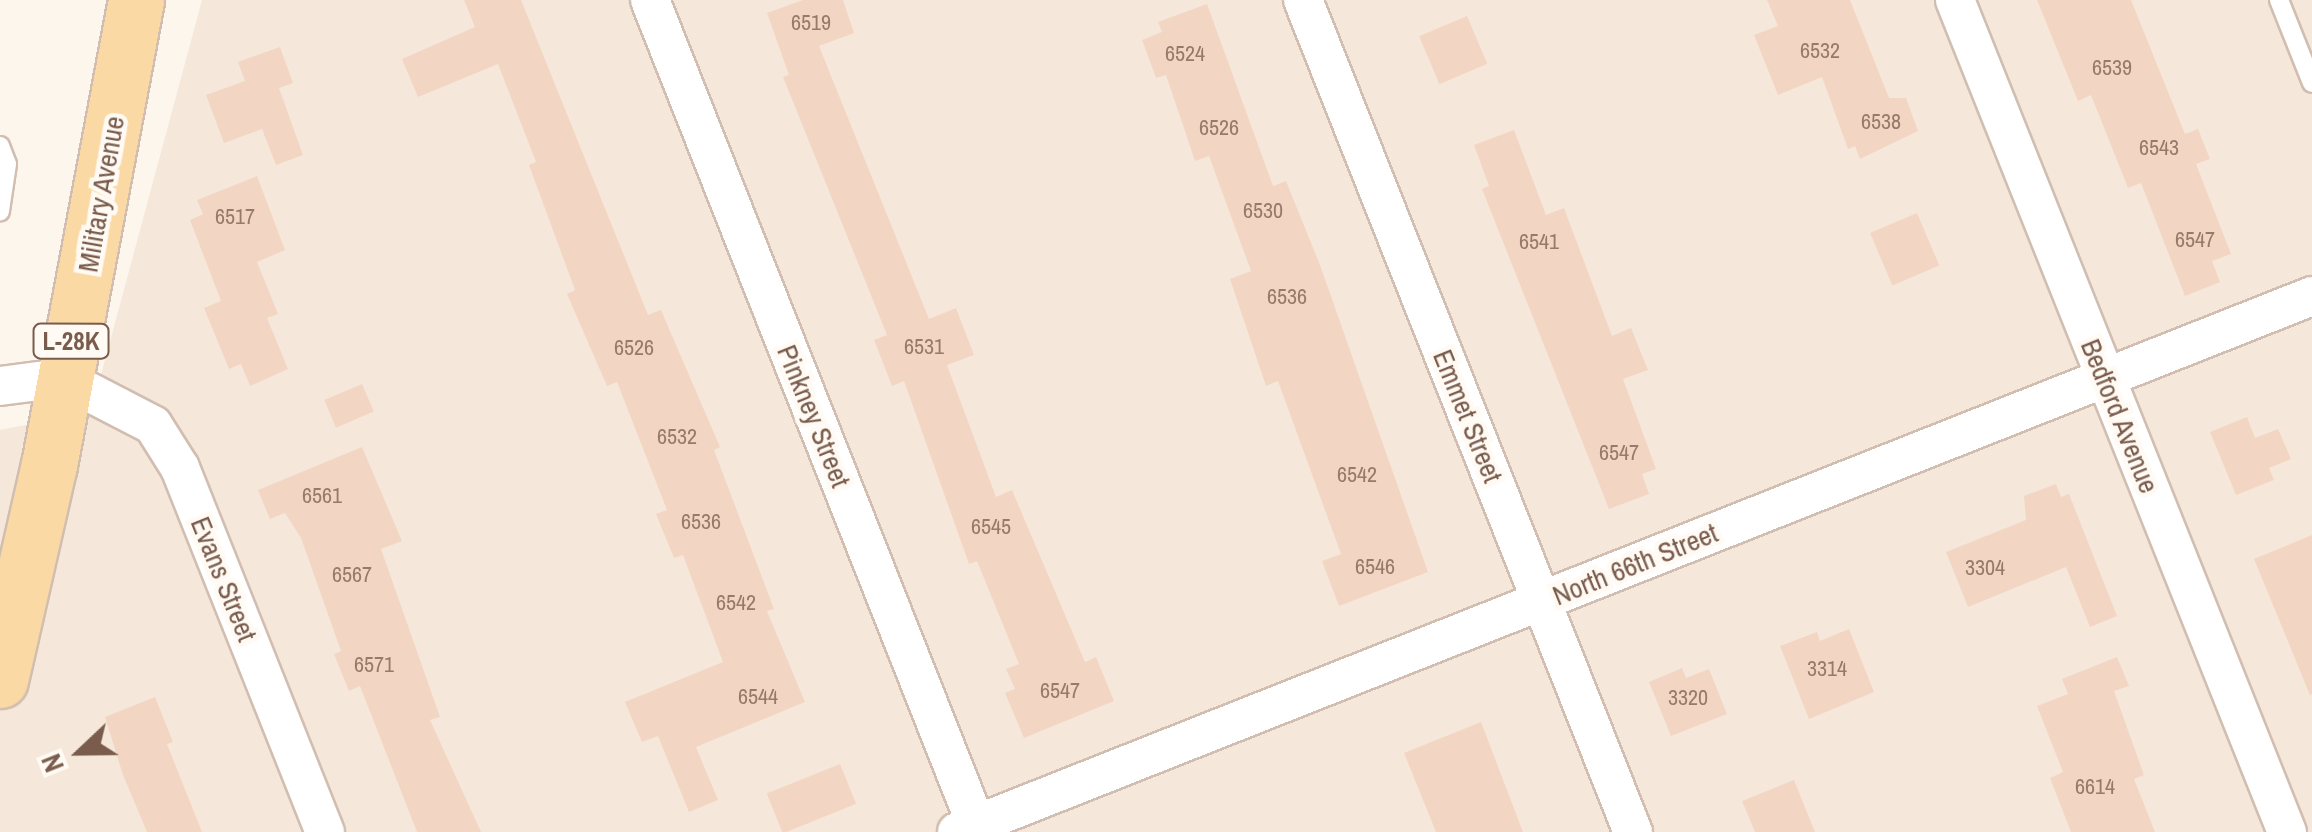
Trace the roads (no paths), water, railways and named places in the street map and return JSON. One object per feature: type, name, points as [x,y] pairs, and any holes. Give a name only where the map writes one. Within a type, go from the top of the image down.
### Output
[{"type":"main road","name":"Military Avenue","points":[[0,680],[136,0]]},
{"type":"street","name":"Pinkney Street","points":[[650,0],[971,829]]},
{"type":"street","name":"Emmet Street","points":[[1303,0],[1633,832]]},
{"type":"street","name":"Bedford Avenue","points":[[1955,0],[2286,832]]},
{"type":"street","name":"North 66th Street","points":[[971,829],[2312,296]]},
{"type":"street","points":[[0,386],[62,378]]},
{"type":"street","name":"Evans Street","points":[[62,378],[153,425],[180,468],[325,832]]},
{"type":"lane","points":[[2279,0],[2312,83]]},
{"type":"lane","points":[[0,146],[7,164],[0,211]]}]
